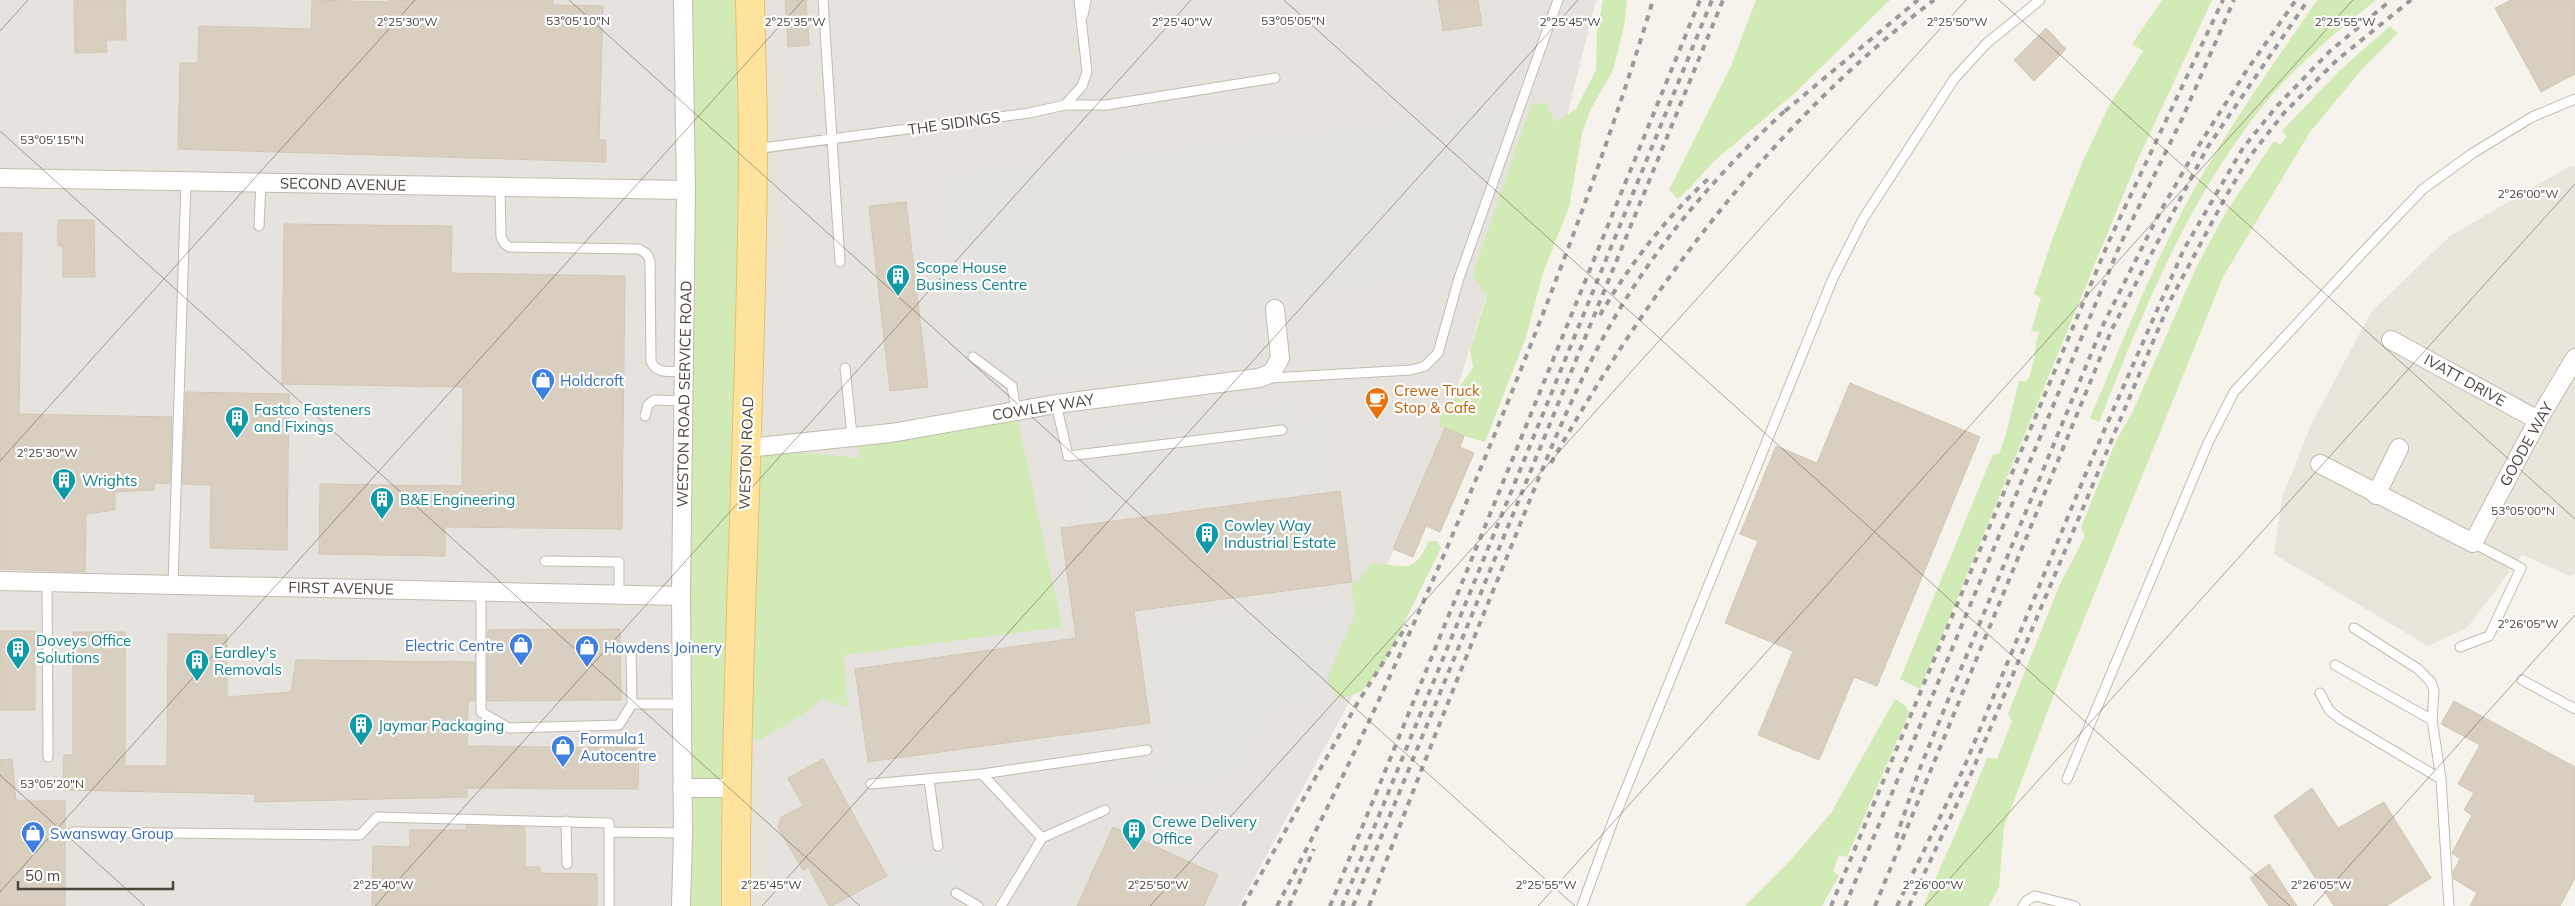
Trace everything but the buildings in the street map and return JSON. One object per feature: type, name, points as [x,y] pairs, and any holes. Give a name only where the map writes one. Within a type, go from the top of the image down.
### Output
[{"type":"main road","name":"WESTON ROAD","points":[[736,906],[736,788],[747,448],[753,150],[750,0]]},
{"type":"street","name":"WESTON ROAD SERVICE ROAD","points":[[681,906],[683,833],[681,596],[686,190],[683,0]]},
{"type":"street","name":"SECOND AVENUE","points":[[0,178],[686,190]]},
{"type":"street","points":[[1259,378],[1272,373],[1280,358],[1275,309]]},
{"type":"street","name":"IVATT DRIVE","points":[[2391,340],[2538,420]]},
{"type":"street","name":"GOODE WAY","points":[[2473,542],[2538,420],[2575,358]]},
{"type":"street","name":"COWLEY WAY","points":[[747,448],[852,435],[891,433],[1056,404],[1259,378]]},
{"type":"street","points":[[2376,495],[2399,448]]},
{"type":"street","points":[[2320,464],[2376,495],[2473,542]]},
{"type":"street","name":"FIRST AVENUE","points":[[0,580],[681,596]]},
{"type":"street","points":[[682,788],[736,788]]},
{"type":"lane","points":[[823,0],[840,262]]},
{"type":"lane","points":[[1065,105],[1082,86],[1087,72],[1079,0]]},
{"type":"lane","points":[[1082,22],[1086,0]]},
{"type":"lane","points":[[1259,378],[1411,370],[1425,366],[1438,353],[1459,278],[1558,0]]},
{"type":"lane","points":[[1582,906],[1613,821],[1690,628],[1833,278],[1863,219],[1954,79],[1986,43],[2040,0]]},
{"type":"lane","name":"THE SIDINGS","points":[[753,150],[1029,113],[1065,105],[1106,105],[1275,78]]},
{"type":"lane","points":[[2067,779],[2208,443],[2234,392],[2364,250],[2424,189],[2473,153],[2532,117],[2575,99]]},
{"type":"lane","points":[[173,584],[186,181]]},
{"type":"lane","points":[[259,226],[260,182]]},
{"type":"lane","points":[[500,186],[501,237],[504,244],[509,247],[639,249],[647,254],[650,261],[651,361],[653,368],[658,371],[684,371]]},
{"type":"lane","points":[[973,357],[1012,386],[1016,411]]},
{"type":"lane","points":[[845,368],[852,435]]},
{"type":"lane","points":[[645,416],[648,405],[654,400],[684,402]]},
{"type":"lane","points":[[1056,404],[1068,456],[1282,430]]},
{"type":"lane","points":[[2460,647],[2489,636],[2522,568],[2473,542]]},
{"type":"lane","points":[[544,561],[619,562],[619,594]]},
{"type":"lane","points":[[47,582],[48,757]]},
{"type":"lane","points":[[481,591],[481,712],[509,728],[620,725],[632,704],[631,651]]},
{"type":"lane","points":[[2354,628],[2418,668],[2431,682],[2434,691],[2432,720],[2441,779],[2449,906]]},
{"type":"lane","points":[[2335,665],[2432,720]]},
{"type":"lane","points":[[2522,680],[2575,709]]},
{"type":"lane","points":[[2320,693],[2329,710],[2340,719],[2441,779]]},
{"type":"lane","points":[[632,704],[682,704]]},
{"type":"lane","points":[[871,784],[982,774],[1147,750]]},
{"type":"lane","points":[[982,774],[1042,838]]},
{"type":"lane","points":[[929,780],[938,846]]},
{"type":"lane","points":[[1000,906],[1042,838],[1104,810]]},
{"type":"lane","points":[[73,832],[360,835],[377,816],[609,823],[609,906]]},
{"type":"lane","points":[[566,821],[567,864]]},
{"type":"lane","points":[[609,832],[683,833]]},
{"type":"lane","points":[[956,893],[978,906]]},
{"type":"lane","points":[[2023,906],[2026,900],[2035,896],[2075,906]]},
{"type":"shaded area","points":[[0,0],[1596,0],[1557,156],[1531,151],[1445,428],[1336,686],[1353,695],[1239,906],[0,906]]},
{"type":"shaded area","points":[[1531,104],[1472,276],[1290,299],[1290,307],[1255,312],[1260,352],[1248,363],[963,390],[938,174]]},
{"type":"shaded area","points":[[2575,166],[2575,574],[2570,576],[2522,555],[2467,628],[2428,646],[2274,554],[2282,498],[2311,425],[2371,312],[2450,236],[2568,167]]},
{"type":"shaded area","points":[[1302,398],[1304,418],[1328,415],[1340,491],[1082,525],[1074,470],[1084,443],[1082,427]]},
{"type":"shaded area","points":[[1353,597],[1355,614],[1313,708],[1275,711],[1239,781],[1148,788],[1123,798],[1117,790],[1150,773],[1162,754],[1161,729],[1144,624]]},
{"type":"shaded area","points":[[910,856],[963,860],[963,876],[950,906],[884,906],[872,884],[887,876],[884,870]]},
{"type":"green space","points":[[683,0],[750,0],[747,448],[861,458],[852,435],[1016,411],[1062,627],[844,655],[848,707],[821,699],[801,716],[759,740],[737,733],[736,906],[681,906]]},
{"type":"green space","points":[[1603,0],[1627,0],[1624,27],[1613,70],[1591,109],[1582,133],[1569,207],[1543,273],[1526,337],[1485,442],[1460,435],[1438,425],[1443,409],[1473,368],[1470,350],[1487,295],[1472,276],[1531,104],[1546,103],[1555,122],[1576,109],[1596,70],[1597,32]]},
{"type":"green space","points":[[1756,0],[1890,0],[1796,92],[1712,163],[1678,199],[1669,190],[1731,66]]},
{"type":"green space","points":[[2162,0],[2212,0],[2138,159],[1920,689],[1900,679],[1993,454],[1999,454],[2019,381],[2027,381],[2030,375],[2039,332],[2031,331],[2041,298],[2034,294],[2053,237],[2082,163],[2109,106],[2143,51],[2132,44]]},
{"type":"green space","points":[[2317,0],[2376,0],[2298,67],[2270,97],[2232,147],[2187,222],[2168,261],[2149,301],[2099,422],[2090,418],[2146,287],[2183,210],[2230,129]]},
{"type":"green space","points":[[2390,26],[2398,33],[2364,67],[2310,132],[2223,277],[2061,676],[2004,827],[1999,887],[1989,906],[1923,906],[1987,758],[1997,759],[2012,721],[2008,714],[2060,584],[2085,536],[2081,527],[2116,441],[2133,411],[2197,266],[2226,212],[2274,141],[2280,145],[2287,136],[2282,131],[2339,71]]},
{"type":"green space","points":[[1429,541],[1437,541],[1441,548],[1383,666],[1362,691],[1341,699],[1333,692],[1327,678],[1355,614],[1351,585],[1359,580],[1373,563],[1401,566],[1413,564]]},
{"type":"green space","points":[[1895,699],[1906,706],[1909,713],[1847,857],[1839,855],[1833,871],[1839,876],[1822,906],[1745,906],[1789,862],[1831,813]]},
{"type":"railway","points":[[1277,906],[1370,719],[1428,592],[1483,464],[1548,301],[1585,201],[1621,101],[1653,0]]},
{"type":"railway","points":[[1330,906],[1700,0]]},
{"type":"railway","points":[[1342,906],[1712,0]]},
{"type":"railway","points":[[1353,906],[1723,0]]},
{"type":"railway","points":[[1785,111],[1918,0]]},
{"type":"railway","points":[[1551,463],[1630,334],[1673,272],[1719,212],[1768,154],[1820,99],[1875,48],[1934,0]]},
{"type":"railway","points":[[1831,906],[2109,241],[2223,0]]},
{"type":"railway","points":[[1845,906],[2120,245],[2182,119],[2234,0]]},
{"type":"railway","points":[[1896,838],[1920,768],[2103,325],[2160,212],[2194,153],[2247,70],[2296,0]]},
{"type":"railway","points":[[1875,906],[2112,329],[2207,148],[2308,0]]},
{"type":"railway","points":[[1897,906],[1963,770],[2096,449],[2184,249],[2243,148],[2277,106],[2329,52],[2391,0]]},
{"type":"railway","points":[[1909,906],[1971,774],[2171,299],[2226,196],[2251,155],[2284,113],[2337,60],[2411,0]]},
{"type":"railway","points":[[1369,906],[1537,481],[1588,366],[1622,306],[1664,244],[1711,186],[1789,107]]},
{"type":"railway","points":[[1600,315],[1623,278],[1649,243],[1677,210],[1708,179]]},
{"type":"railway","points":[[1243,906],[1358,702],[1407,625]]},
{"type":"railway","points":[[1289,906],[1314,849]]},
{"type":"place","name":"Scope House Business Centre","points":[[898,297]]},
{"type":"place","name":"Holdcroft","points":[[543,401]]},
{"type":"place","name":"Crewe Truck Stop & Cafe","points":[[1377,420]]},
{"type":"place","name":"Fastco Fasteners and Fixings","points":[[237,439]]},
{"type":"place","name":"Wrights","points":[[64,501]]},
{"type":"place","name":"B&E Engineering","points":[[382,520]]},
{"type":"place","name":"Cowley Way Industrial Estate","points":[[1207,555]]},
{"type":"place","name":"Electric Centre","points":[[521,666]]},
{"type":"place","name":"Howdens Joinery","points":[[587,668]]},
{"type":"place","name":"Doveys Office Solutions","points":[[18,670]]},
{"type":"place","name":"Eardley's Removals","points":[[197,682]]},
{"type":"place","name":"Jaymar Packaging","points":[[361,746]]},
{"type":"place","name":"Formula1 Autocentre","points":[[563,768]]},
{"type":"place","name":"Crewe Delivery Office","points":[[1134,851]]},
{"type":"place","name":"Swansway Group","points":[[33,854]]}]
